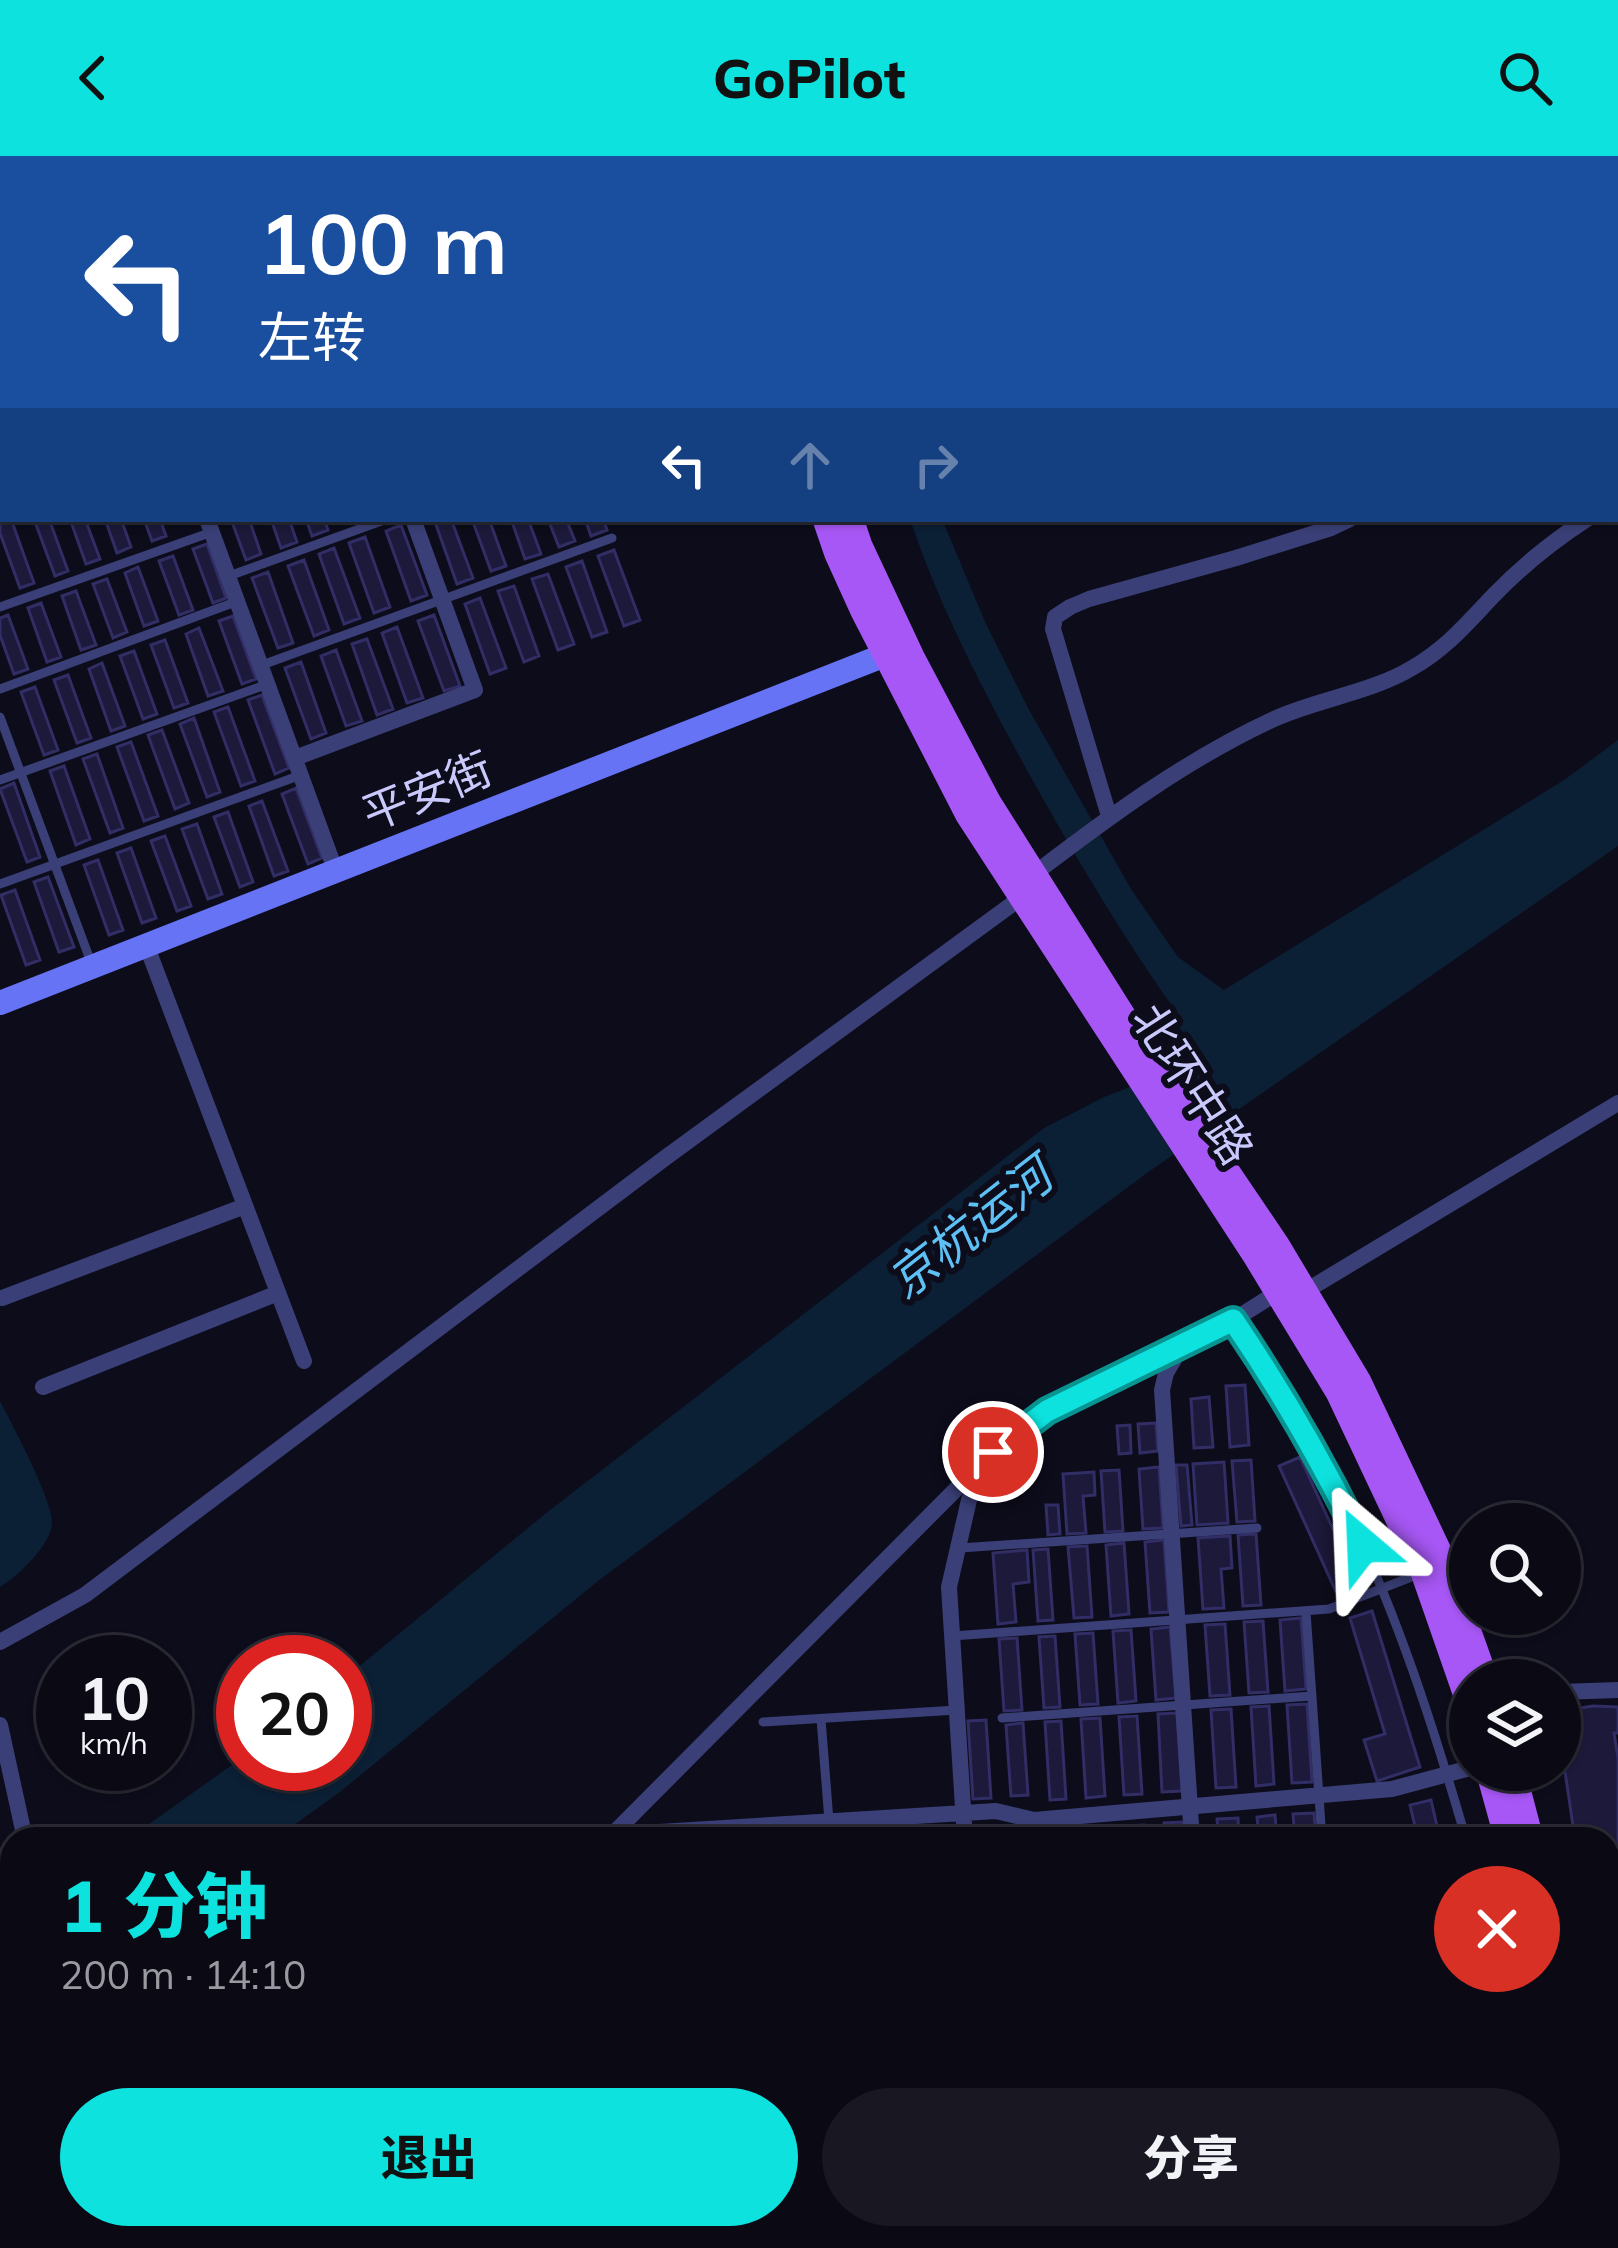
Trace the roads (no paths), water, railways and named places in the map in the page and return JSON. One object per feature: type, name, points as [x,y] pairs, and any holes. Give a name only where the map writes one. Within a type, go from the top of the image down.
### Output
[{"type":"main road","name":"北环中路","points":[[827,522],[885,655],[969,815],[1028,885]]},
{"type":"main road","name":"北环中路","points":[[851,522],[883,600],[1028,885],[1291,1292],[1358,1382],[1444,1564],[1478,1659]]},
{"type":"main road","name":"北环中路","points":[[1291,1292],[1424,1572],[1454,1659]]},
{"type":"main road","points":[[1495,1791],[1505,1827]]},
{"type":"main road","points":[[1518,1791],[1527,1827]]},
{"type":"street","points":[[298,766],[475,690],[413,522]]},
{"type":"street","points":[[1295,522],[1302,538]]},
{"type":"street","points":[[1109,817],[1053,629],[1055,617],[1089,599],[1342,522]]},
{"type":"street","points":[[0,1642],[85,1595],[1028,885],[1109,817],[1235,738],[1280,716],[1410,670],[1451,642],[1511,579],[1582,522]]},
{"type":"street","points":[[210,525],[336,872]]},
{"type":"street","name":"平安街","points":[[0,1003],[885,655]]},
{"type":"street","points":[[147,946],[304,1361]]},
{"type":"street","points":[[620,1827],[993,1452],[1047,1411],[1291,1292],[1618,1102]]},
{"type":"street","points":[[2,1298],[245,1206]]},
{"type":"street","points":[[43,1388],[278,1293]]},
{"type":"street","points":[[1183,1345],[1162,1390],[1191,1827]]},
{"type":"street","points":[[965,1827],[949,1587],[969,1500],[993,1452]]},
{"type":"street","points":[[1581,1691],[1618,1690]]},
{"type":"street","points":[[0,1725],[22,1827]]},
{"type":"street","points":[[748,1827],[996,1811],[1034,1820],[1392,1789],[1447,1774]]},
{"type":"lane","points":[[228,576],[379,522]]},
{"type":"lane","points":[[0,607],[210,525]]},
{"type":"lane","points":[[261,665],[612,538]]},
{"type":"lane","points":[[0,689],[238,601]]},
{"type":"lane","points":[[0,780],[268,684]]},
{"type":"lane","points":[[0,717],[93,968]]},
{"type":"lane","points":[[0,884],[298,766]]},
{"type":"lane","points":[[1233,1320],[1273,1379],[1363,1545],[1462,1827]]},
{"type":"lane","points":[[960,1548],[1257,1528]]},
{"type":"lane","points":[[952,1636],[1329,1609],[1424,1572]]},
{"type":"lane","points":[[1306,1612],[1321,1827]]},
{"type":"lane","points":[[1002,1718],[1312,1696]]},
{"type":"lane","points":[[763,1722],[957,1711]]},
{"type":"lane","points":[[821,1719],[830,1821]]},
{"type":"water","name":"京杭运河","points":[[911,522],[943,522],[1028,708],[1131,889],[1178,957],[1224,990],[1564,780],[1618,740],[1618,846],[1147,1173],[598,1581],[372,1766],[372,1656],[545,1514],[1044,1128],[1130,1087],[1166,1054],[1177,1037],[1182,1020],[1098,893],[991,703]]},
{"type":"water","points":[[0,1401],[39,1481],[52,1523],[40,1550],[0,1587]]},
{"type":"water","points":[[216,1776],[216,1791],[341,1791],[292,1827],[145,1827]]}]
